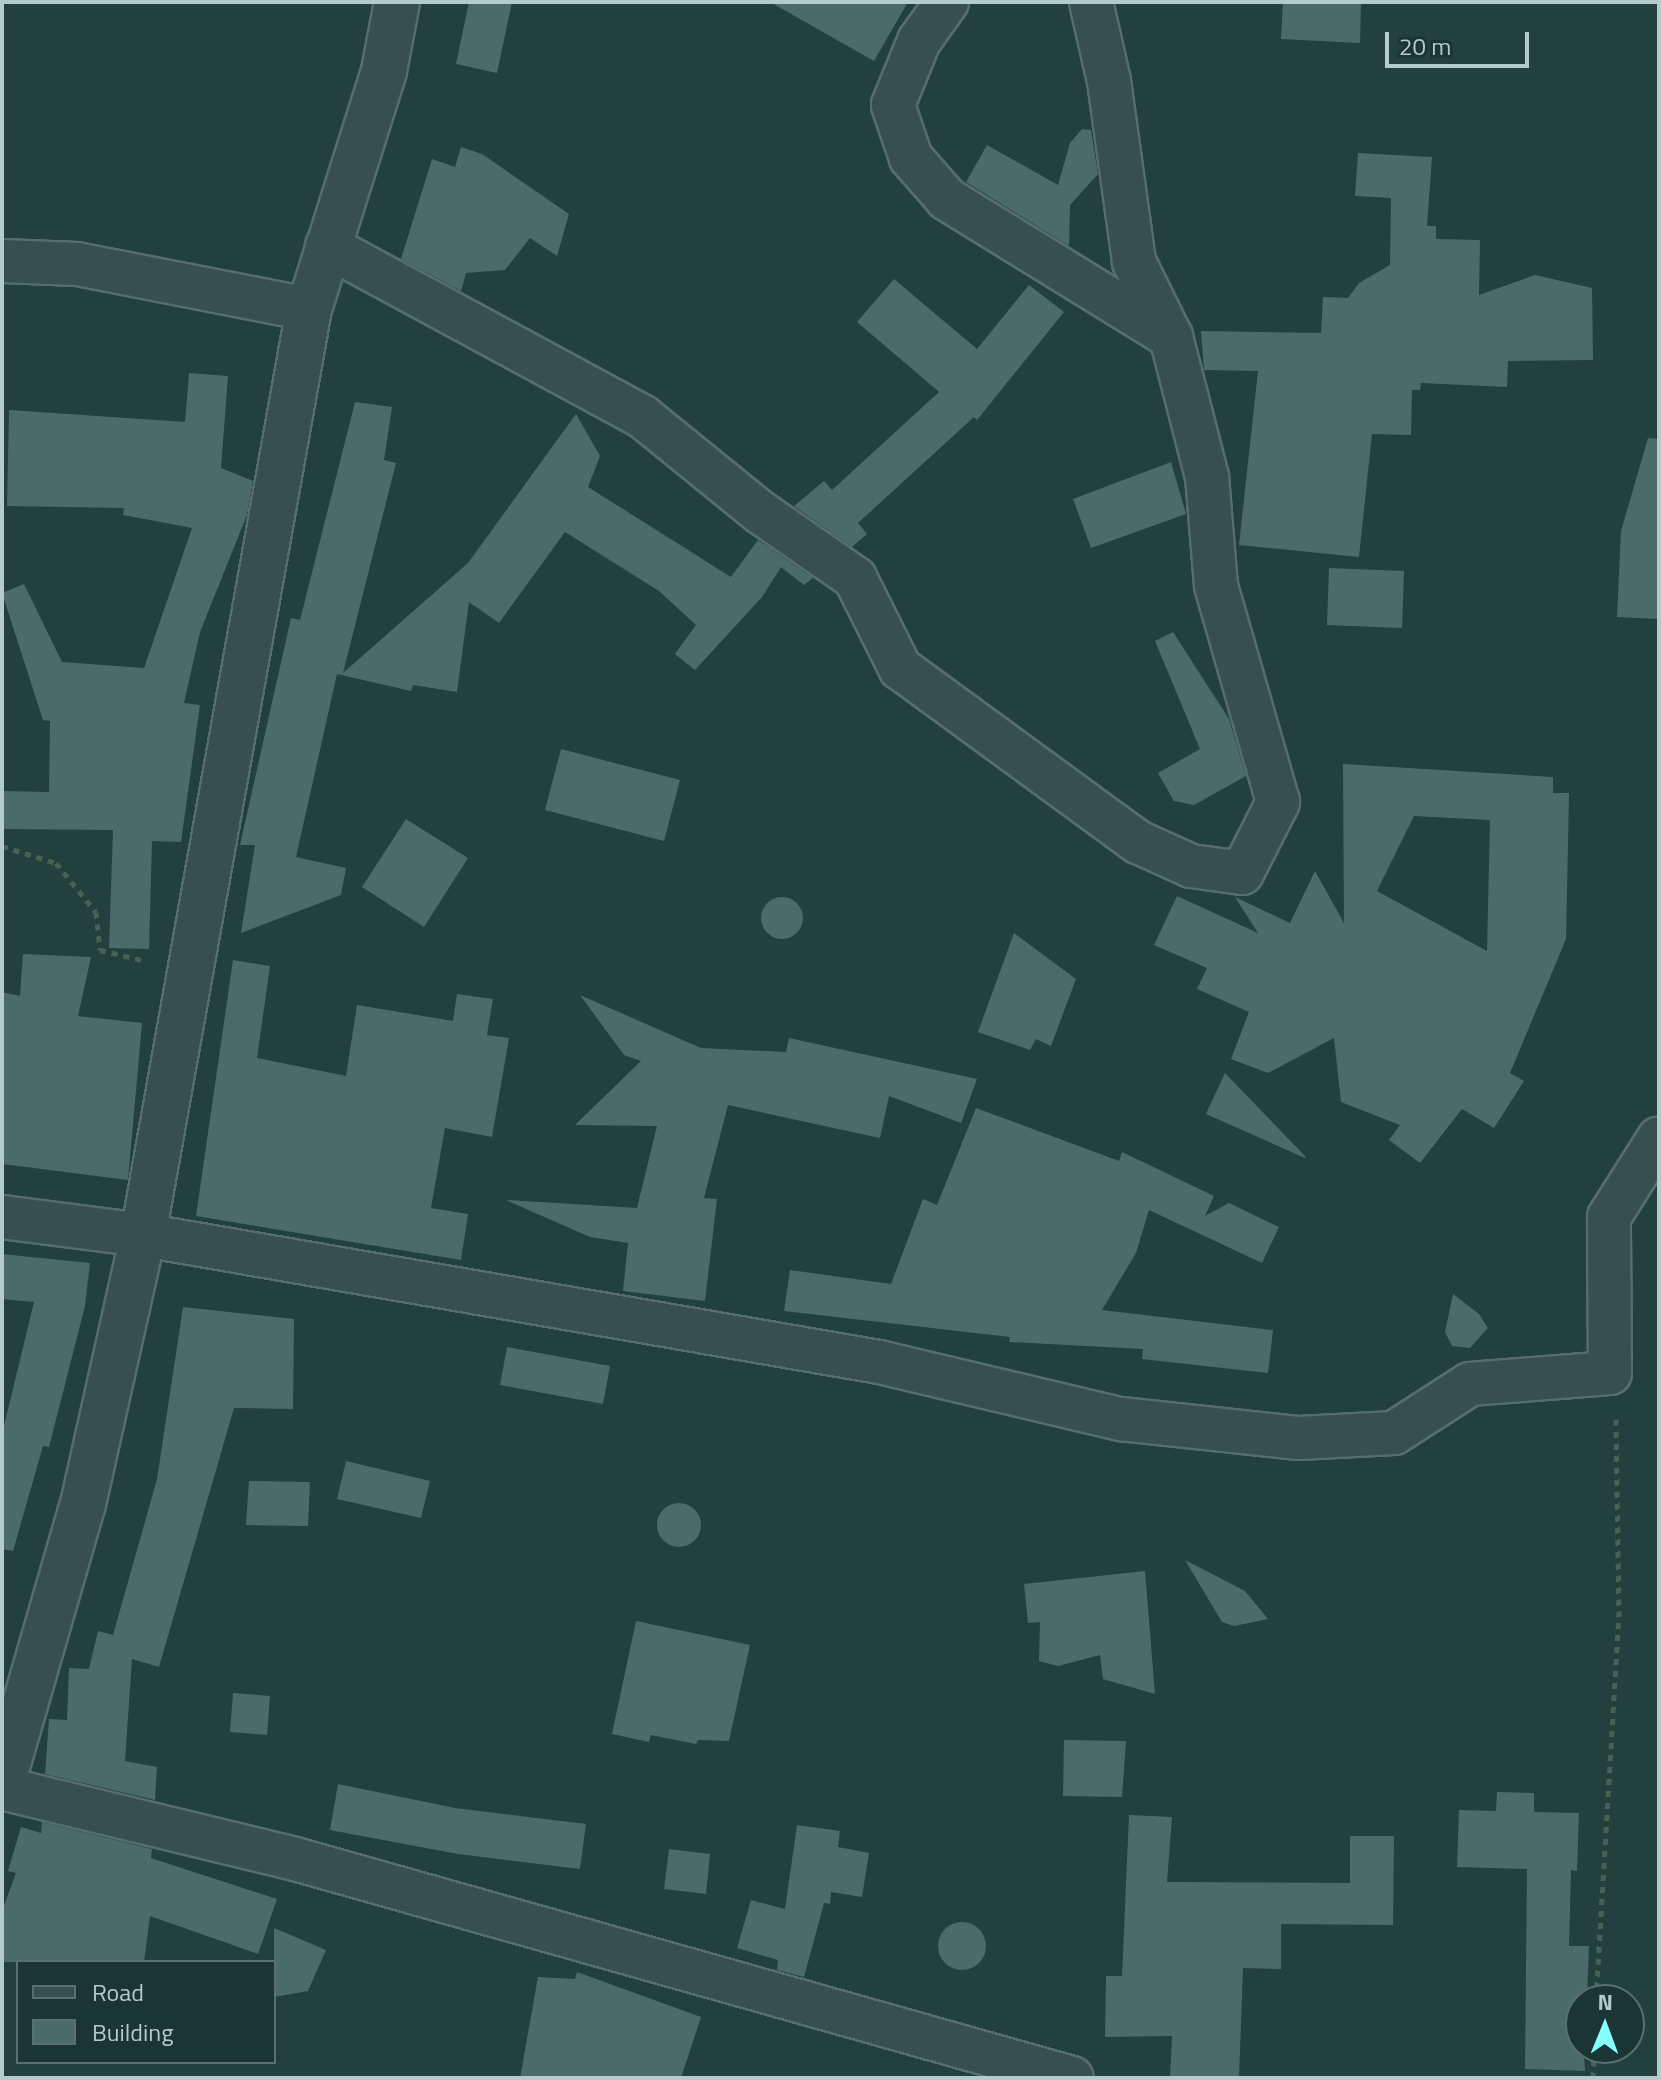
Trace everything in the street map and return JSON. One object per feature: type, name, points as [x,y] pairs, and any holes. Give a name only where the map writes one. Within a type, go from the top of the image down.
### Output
[{"type":"street","points":[[397,2],[384,71],[309,309],[143,1235],[83,1504],[2,1786],[295,1859],[1072,2078]]},
{"type":"street","points":[[947,2],[919,41],[893,105],[911,158],[947,199],[1171,337]]},
{"type":"street","points":[[327,246],[643,417],[760,512],[855,578],[900,668],[1138,842],[1191,866],[1242,873],[1278,802],[1216,586],[1207,477],[1171,337],[1134,262],[1109,81],[1091,2]]},
{"type":"street","points":[[2,261],[77,264],[309,309]]},
{"type":"street","points":[[2,1217],[143,1235],[879,1362],[1121,1419],[1299,1438],[1394,1433],[1470,1384],[1610,1373],[1609,1217],[1659,1138]]},
{"type":"path","points":[[2,846],[56,863],[96,912],[100,950],[190,970]]},
{"type":"path","points":[[1597,1984],[1619,1617],[1620,1441],[1610,1373]]},
{"type":"building","points":[[469,2],[512,2],[497,73],[456,64]]},
{"type":"building","points":[[770,2],[908,2],[874,61]]},
{"type":"building","points":[[1283,2],[1361,2],[1360,43],[1281,39]]},
{"type":"building","points":[[1082,129],[1091,130],[1098,174],[1070,205],[1069,246],[966,182],[987,145],[1058,185],[1070,143]]},
{"type":"building","points":[[461,147],[482,154],[569,214],[557,256],[530,238],[505,270],[466,273],[461,291],[401,259],[432,159],[455,167]]},
{"type":"building","points":[[1358,153],[1432,157],[1427,226],[1436,226],[1436,239],[1480,240],[1479,295],[1535,275],[1592,288],[1593,360],[1508,361],[1507,387],[1421,383],[1420,390],[1412,390],[1411,435],[1372,434],[1359,557],[1239,545],[1258,371],[1204,370],[1201,331],[1321,333],[1323,297],[1348,298],[1359,283],[1390,265],[1391,198],[1355,196]]},
{"type":"building","points":[[894,279],[977,349],[1029,285],[1064,312],[977,420],[974,417],[858,523],[867,534],[852,547],[794,506],[824,481],[832,490],[939,392],[857,322]]},
{"type":"building","points":[[189,373],[228,376],[221,468],[253,481],[247,515],[200,632],[184,703],[200,705],[181,842],[152,841],[149,949],[109,948],[113,830],[2,829],[2,791],[49,792],[50,721],[43,720],[2,593],[24,584],[62,662],[144,668],[192,528],[123,515],[124,508],[7,506],[9,410],[185,422]]},
{"type":"building","points":[[355,402],[392,407],[384,460],[396,463],[343,673],[468,563],[576,414],[600,456],[588,487],[731,577],[758,540],[813,578],[804,585],[781,567],[762,597],[695,670],[675,654],[696,625],[659,591],[565,532],[499,623],[469,602],[457,692],[413,685],[411,691],[337,674],[296,857],[346,868],[341,895],[241,933],[255,845],[240,845],[291,618],[300,620]]},
{"type":"building","points":[[1648,438],[1659,439],[1659,619],[1617,617],[1621,531]]},
{"type":"building","points":[[1171,462],[1186,514],[1091,548],[1073,499]]},
{"type":"building","points":[[1329,568],[1404,571],[1402,628],[1327,625]]},
{"type":"building","points":[[1173,632],[1229,719],[1246,776],[1194,805],[1174,801],[1158,773],[1200,749],[1155,641]]},
{"type":"building","points":[[561,749],[680,780],[664,841],[545,810]]},
{"type":"building","points":[[1343,764],[1553,777],[1553,793],[1569,793],[1566,939],[1510,1073],[1524,1081],[1494,1128],[1462,1109],[1420,1163],[1389,1140],[1400,1125],[1341,1102],[1334,1038],[1268,1073],[1231,1059],[1249,1012],[1197,989],[1207,968],[1154,945],[1177,896],[1258,933],[1235,897],[1290,923],[1315,871],[1344,923]],"holes":[[[1414,816],[1490,820],[1487,951],[1377,891]]]},
{"type":"building","points":[[406,819],[468,858],[424,927],[362,887]]},
{"type":"building","points":[[782,897],[797,903],[803,918],[797,933],[782,939],[767,933],[761,918],[767,903]]},
{"type":"building","points":[[1014,933],[1076,979],[1051,1046],[1036,1039],[1030,1050],[978,1032]]},
{"type":"building","points":[[23,954],[91,957],[78,1016],[142,1023],[128,1180],[2,1164],[2,992],[20,996]]},
{"type":"building","points":[[233,960],[270,966],[257,1058],[346,1076],[357,1005],[453,1021],[457,994],[493,999],[487,1035],[509,1038],[492,1137],[445,1128],[431,1208],[468,1214],[461,1260],[196,1216]]},
{"type":"building","points":[[580,995],[701,1048],[786,1052],[789,1038],[977,1079],[961,1123],[889,1096],[880,1138],[728,1105],[704,1198],[717,1199],[705,1301],[623,1291],[628,1243],[590,1237],[506,1200],[637,1208],[657,1126],[575,1125],[641,1061],[624,1055]]},
{"type":"building","points":[[1225,1073],[1306,1157],[1305,1158],[1206,1114]]},
{"type":"building","points":[[976,1108],[1119,1161],[1122,1152],[1214,1196],[1205,1216],[1229,1203],[1279,1227],[1262,1263],[1149,1210],[1136,1253],[1102,1310],[1273,1330],[1268,1373],[1142,1359],[1143,1349],[1009,1342],[1010,1337],[784,1311],[790,1270],[891,1284],[923,1199],[937,1205]]},
{"type":"building","points":[[2,1254],[90,1263],[85,1306],[49,1447],[43,1446],[13,1551],[2,1549],[2,1434],[34,1302],[2,1299]]},
{"type":"building","points":[[1453,1294],[1479,1314],[1488,1328],[1470,1348],[1452,1346],[1445,1332]]},
{"type":"building","points":[[183,1307],[294,1319],[293,1409],[234,1408],[159,1667],[132,1659],[125,1761],[157,1767],[155,1800],[45,1774],[49,1719],[67,1720],[69,1668],[89,1669],[98,1631],[113,1635],[157,1479]]},
{"type":"building","points":[[507,1347],[610,1366],[603,1404],[500,1385]]},
{"type":"building","points":[[346,1461],[430,1481],[421,1518],[337,1499]]},
{"type":"building","points":[[249,1481],[310,1482],[308,1526],[246,1525]]},
{"type":"building","points":[[679,1503],[694,1510],[701,1525],[694,1540],[679,1547],[664,1540],[657,1525],[664,1510]]},
{"type":"building","points":[[1185,1560],[1245,1591],[1268,1619],[1234,1626],[1222,1622]]},
{"type":"building","points":[[1145,1571],[1155,1694],[1103,1679],[1100,1655],[1058,1666],[1039,1661],[1040,1622],[1028,1623],[1024,1584]]},
{"type":"building","points":[[636,1621],[750,1645],[729,1741],[698,1740],[696,1744],[651,1735],[649,1742],[612,1734]]},
{"type":"building","points":[[233,1693],[270,1696],[267,1735],[230,1732]]},
{"type":"building","points":[[1064,1740],[1126,1741],[1122,1797],[1063,1796]]},
{"type":"building","points":[[338,1784],[455,1808],[586,1824],[580,1869],[458,1854],[330,1830]]},
{"type":"building","points":[[1497,1792],[1534,1793],[1534,1812],[1579,1813],[1577,1871],[1571,1870],[1569,1946],[1589,1946],[1588,1984],[1565,1984],[1565,2064],[1585,2064],[1585,2071],[1525,2069],[1527,1869],[1457,1867],[1459,1810],[1496,1811]]},
{"type":"building","points":[[1129,1815],[1172,1817],[1167,1882],[1350,1883],[1350,1836],[1394,1836],[1393,1925],[1281,1924],[1281,1969],[1243,1968],[1239,2078],[1170,2078],[1172,2036],[1105,2037],[1106,1976],[1122,1976]]},
{"type":"building","points":[[42,1822],[152,1849],[151,1858],[277,1899],[258,1954],[150,1916],[144,1960],[2,1962],[2,1911],[16,1873],[8,1871],[21,1827],[41,1833]]},
{"type":"building","points":[[797,1825],[840,1831],[838,1847],[869,1853],[862,1897],[831,1892],[830,1904],[824,1903],[804,1977],[777,1970],[778,1960],[737,1948],[751,1900],[785,1909]]},
{"type":"building","points":[[669,1849],[710,1854],[706,1894],[664,1889]]},
{"type":"building","points":[[962,1922],[979,1929],[986,1946],[979,1963],[962,1970],[945,1963],[938,1946],[945,1929]]},
{"type":"building","points":[[274,1928],[326,1950],[308,1991],[276,1997]]},
{"type":"building","points":[[577,1972],[701,2017],[681,2078],[520,2078],[538,1977],[575,1979]]}]
